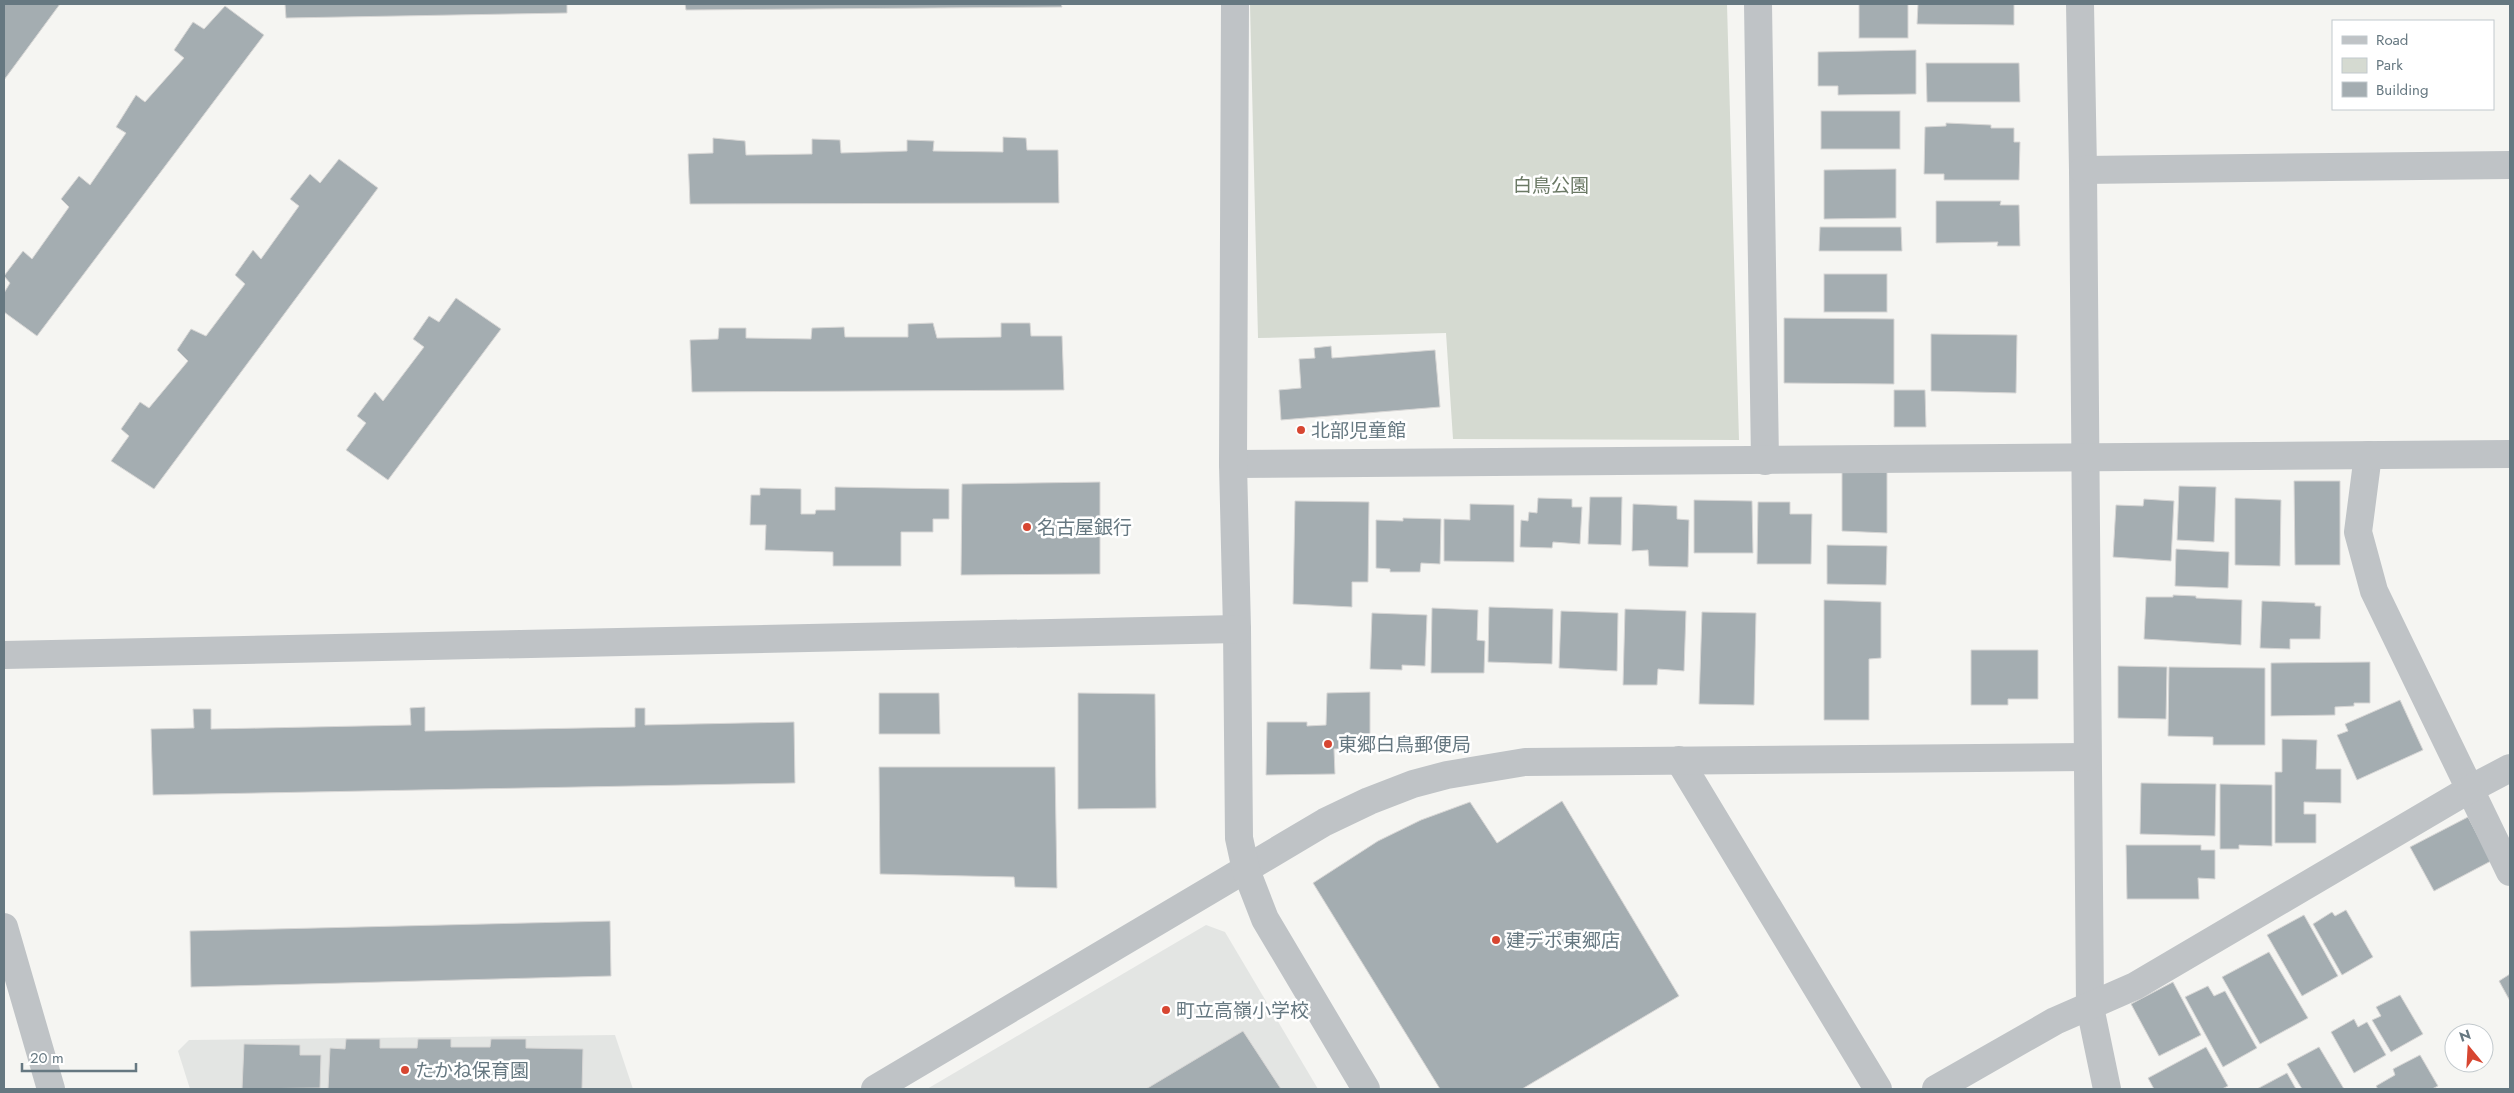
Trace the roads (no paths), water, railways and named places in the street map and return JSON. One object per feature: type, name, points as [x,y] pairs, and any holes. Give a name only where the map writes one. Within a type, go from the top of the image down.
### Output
[{"type":"street","points":[[1235,4],[1233,464],[1238,629],[1239,838],[1246,870],[1265,919],[1366,1089]]},
{"type":"street","points":[[1758,4],[1765,461]]},
{"type":"street","points":[[2080,4],[2090,1007],[2108,1089]]},
{"type":"street","points":[[2083,170],[2510,165]]},
{"type":"street","points":[[1233,464],[2085,459],[2368,454],[2510,454]]},
{"type":"street","points":[[2368,454],[2358,532],[2374,591],[2510,872]]},
{"type":"street","points":[[4,655],[1238,629]]},
{"type":"street","points":[[875,1089],[1325,822],[1369,801],[1447,775],[1524,762],[2087,757]]},
{"type":"street","points":[[1679,760],[1878,1089]]},
{"type":"street","points":[[1936,1089],[2055,1021],[2135,986],[2470,789],[2510,768]]},
{"type":"street","points":[[5,934],[51,1089]]},
{"type":"place","name":"北部児童館","points":[[1301,430]]},
{"type":"place","name":"名古屋銀行","points":[[1027,527]]},
{"type":"place","name":"東郷白鳥郵便局","points":[[1328,744]]},
{"type":"place","name":"建デポ東郷店","points":[[1496,940]]},
{"type":"place","name":"町立高嶺小学校","points":[[1166,1010]]},
{"type":"place","name":"たかね保育園","points":[[405,1070]]},
{"type":"park label","name":"白鳥公園","points":[[1551,185]]}]
